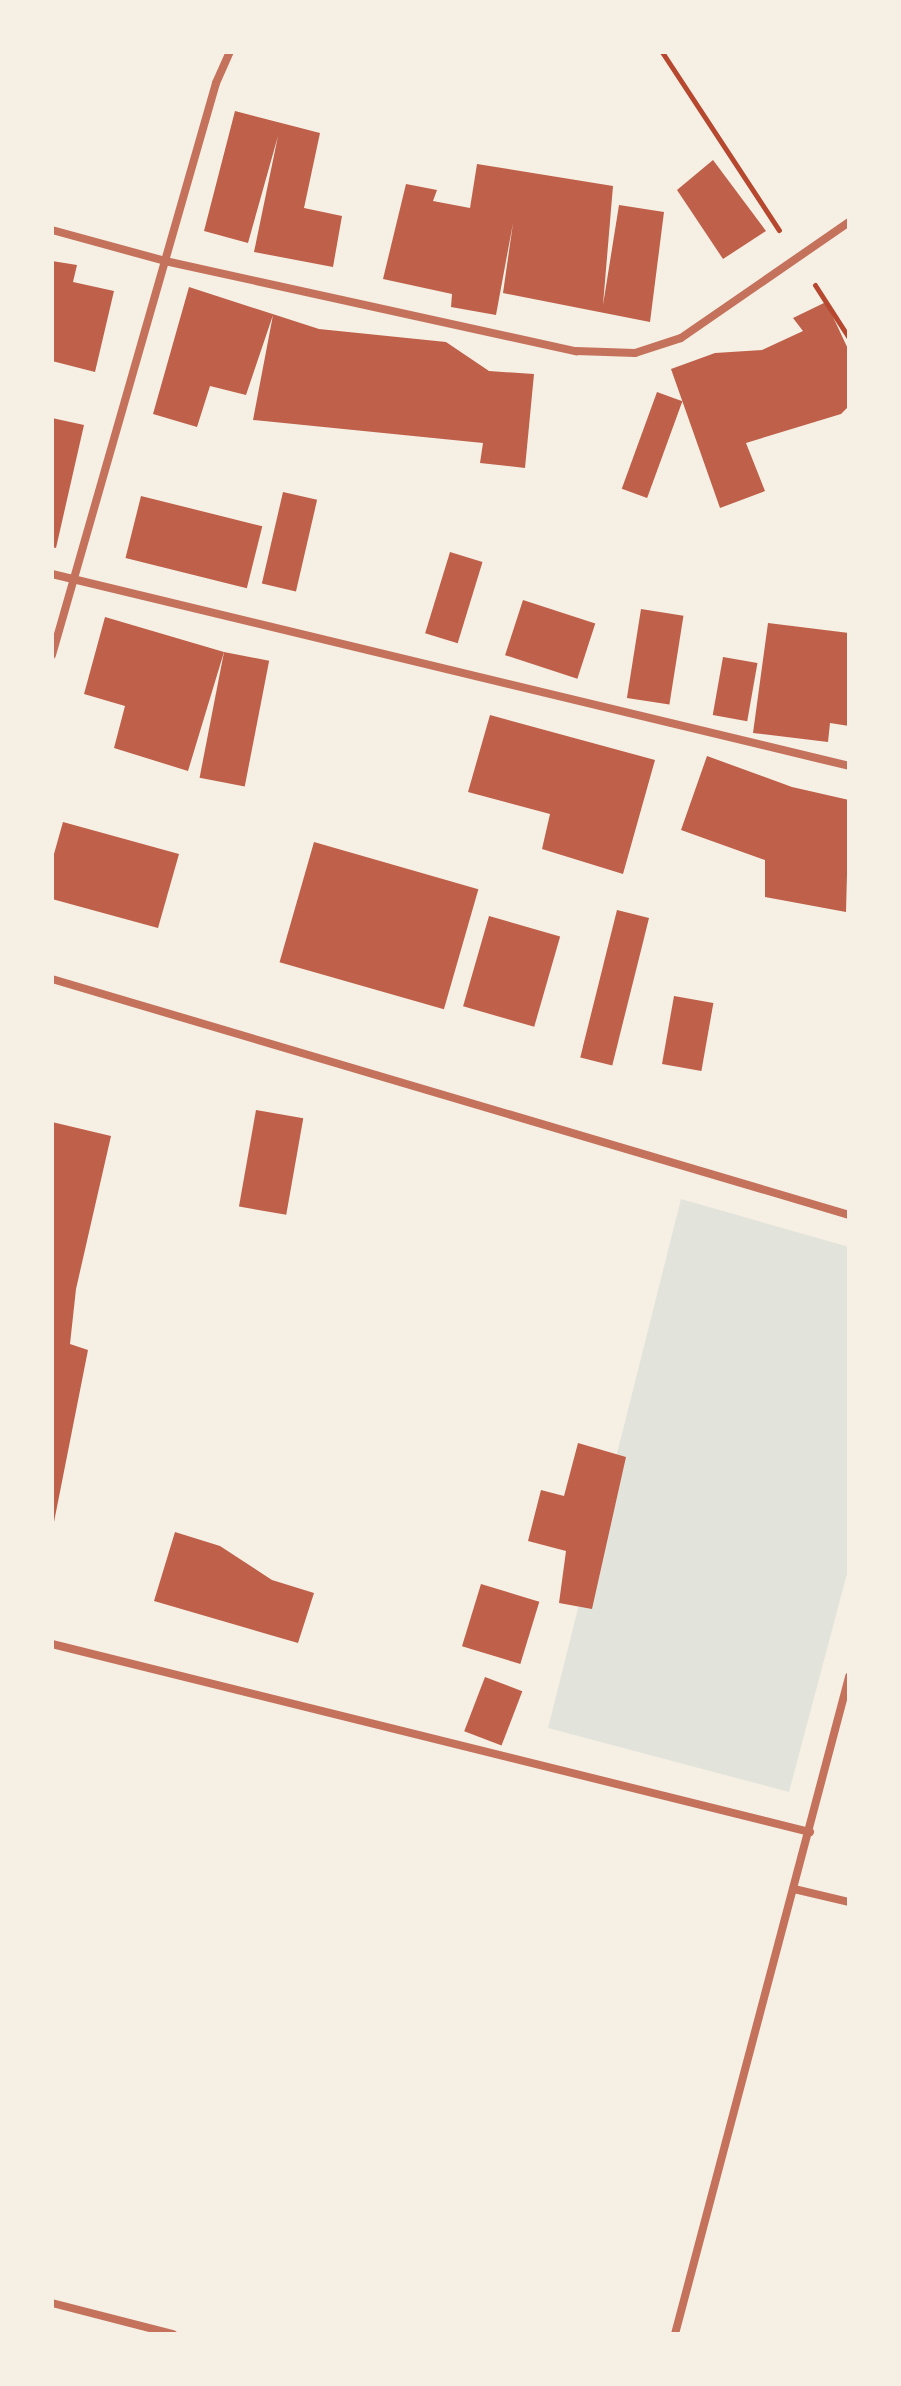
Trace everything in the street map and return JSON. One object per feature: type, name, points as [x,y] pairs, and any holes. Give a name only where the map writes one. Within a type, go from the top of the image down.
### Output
[{"type":"street","points":[[52,655],[71,579],[216,83],[230,52]]},
{"type":"street","points":[[52,230],[165,261],[576,351],[635,353],[681,338],[849,222]]},
{"type":"street","points":[[52,574],[849,766]]},
{"type":"street","points":[[52,979],[849,1215]]},
{"type":"street","points":[[52,1644],[810,1832]]},
{"type":"street","points":[[675,2334],[849,1677]]},
{"type":"street","points":[[794,1889],[849,1902]]},
{"type":"street","points":[[52,2303],[173,2334]]},
{"type":"path","points":[[662,52],[849,338]]},
{"type":"shaded area","points":[[681,1199],[849,1247],[849,1566],[789,1792],[548,1728]]},
{"type":"building","points":[[235,111],[320,133],[304,208],[342,216],[333,267],[254,252],[278,136],[248,243],[204,231]]},
{"type":"building","points":[[713,160],[766,231],[723,259],[677,190]]},
{"type":"building","points":[[477,164],[613,186],[603,305],[619,205],[664,212],[650,322],[503,293],[513,223],[496,315],[451,307],[452,294],[383,279],[406,184],[437,190],[433,201],[470,208]]},
{"type":"building","points":[[52,261],[77,265],[73,282],[114,291],[95,372],[52,361]]},
{"type":"building","points":[[189,287],[319,329],[446,342],[489,371],[534,374],[525,468],[480,463],[483,443],[253,420],[273,315],[246,395],[210,386],[197,427],[153,414]]},
{"type":"building","points":[[826,302],[849,351],[849,406],[841,414],[746,443],[765,491],[720,508],[671,369],[715,353],[762,350],[803,331],[793,318]]},
{"type":"building","points":[[657,392],[682,401],[647,498],[622,489]]},
{"type":"building","points":[[52,418],[84,425],[56,548],[52,547]]},
{"type":"building","points":[[283,492],[317,500],[296,591],[262,584]]},
{"type":"building","points":[[141,496],[262,526],[247,588],[126,558]]},
{"type":"building","points":[[450,552],[483,562],[458,643],[425,633]]},
{"type":"building","points":[[523,600],[595,623],[577,679],[505,655]]},
{"type":"building","points":[[641,609],[683,616],[669,705],[627,698]]},
{"type":"building","points":[[105,617],[224,652],[188,771],[114,748],[125,706],[84,694]]},
{"type":"building","points":[[768,623],[849,633],[849,726],[830,723],[828,742],[753,733]]},
{"type":"building","points":[[224,652],[269,661],[245,786],[200,778]]},
{"type":"building","points":[[723,657],[757,663],[747,721],[713,715]]},
{"type":"building","points":[[490,715],[655,760],[623,874],[542,849],[550,814],[468,792]]},
{"type":"building","points":[[707,756],[792,787],[849,800],[846,912],[765,897],[765,860],[681,830]]},
{"type":"building","points":[[63,822],[179,854],[158,928],[52,899],[52,861]]},
{"type":"building","points":[[314,842],[478,889],[444,1009],[280,962]]},
{"type":"building","points":[[617,910],[649,918],[612,1065],[580,1057]]},
{"type":"building","points":[[489,916],[560,936],[534,1027],[463,1006]]},
{"type":"building","points":[[674,996],[713,1003],[701,1071],[662,1064]]},
{"type":"building","points":[[256,1110],[303,1118],[286,1215],[239,1207]]},
{"type":"building","points":[[52,1122],[111,1136],[76,1289],[70,1344],[88,1350],[54,1522]]},
{"type":"building","points":[[578,1443],[626,1457],[592,1609],[559,1603],[566,1551],[528,1541],[541,1490],[564,1496]]},
{"type":"building","points":[[175,1532],[220,1546],[272,1580],[314,1593],[298,1643],[154,1601]]},
{"type":"building","points":[[481,1584],[539,1602],[520,1664],[462,1646]]},
{"type":"building","points":[[485,1677],[522,1691],[502,1745],[464,1731]]}]
